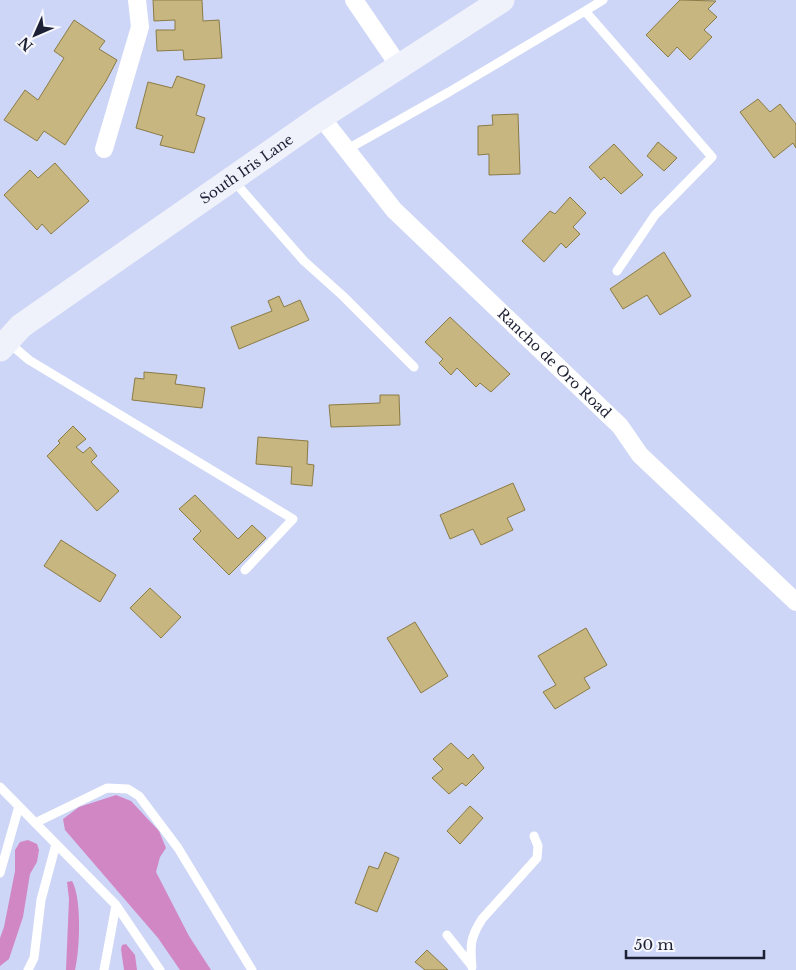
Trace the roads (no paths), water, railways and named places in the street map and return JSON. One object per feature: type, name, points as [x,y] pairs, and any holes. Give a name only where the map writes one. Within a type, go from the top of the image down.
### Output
[{"type":"street","points":[[104,149],[140,27],[138,0]]},
{"type":"street","points":[[354,0],[399,66]]},
{"type":"street","name":"South Iris Lane","points":[[4,346],[20,326],[321,117],[502,0]]},
{"type":"street","name":"Rancho de Oro Road","points":[[321,117],[394,210],[620,426],[640,455],[796,602]]},
{"type":"lane","points":[[346,150],[449,92],[603,0]]},
{"type":"lane","points":[[585,11],[712,157],[656,215],[617,271]]},
{"type":"lane","points":[[232,180],[304,261],[343,296],[414,367]]},
{"type":"lane","points":[[4,346],[293,519],[245,570]]},
{"type":"lane","points":[[0,787],[116,905],[160,970]]},
{"type":"lane","points":[[35,823],[106,788],[128,789],[139,796],[178,848],[252,970]]},
{"type":"lane","points":[[0,873],[19,806]]},
{"type":"lane","points":[[473,968],[470,945],[476,930],[482,919],[538,858],[538,846],[534,836]]},
{"type":"lane","points":[[28,970],[34,958],[41,900],[56,844]]},
{"type":"lane","points":[[104,970],[116,905]]},
{"type":"lane","points":[[447,935],[473,968]]}]
